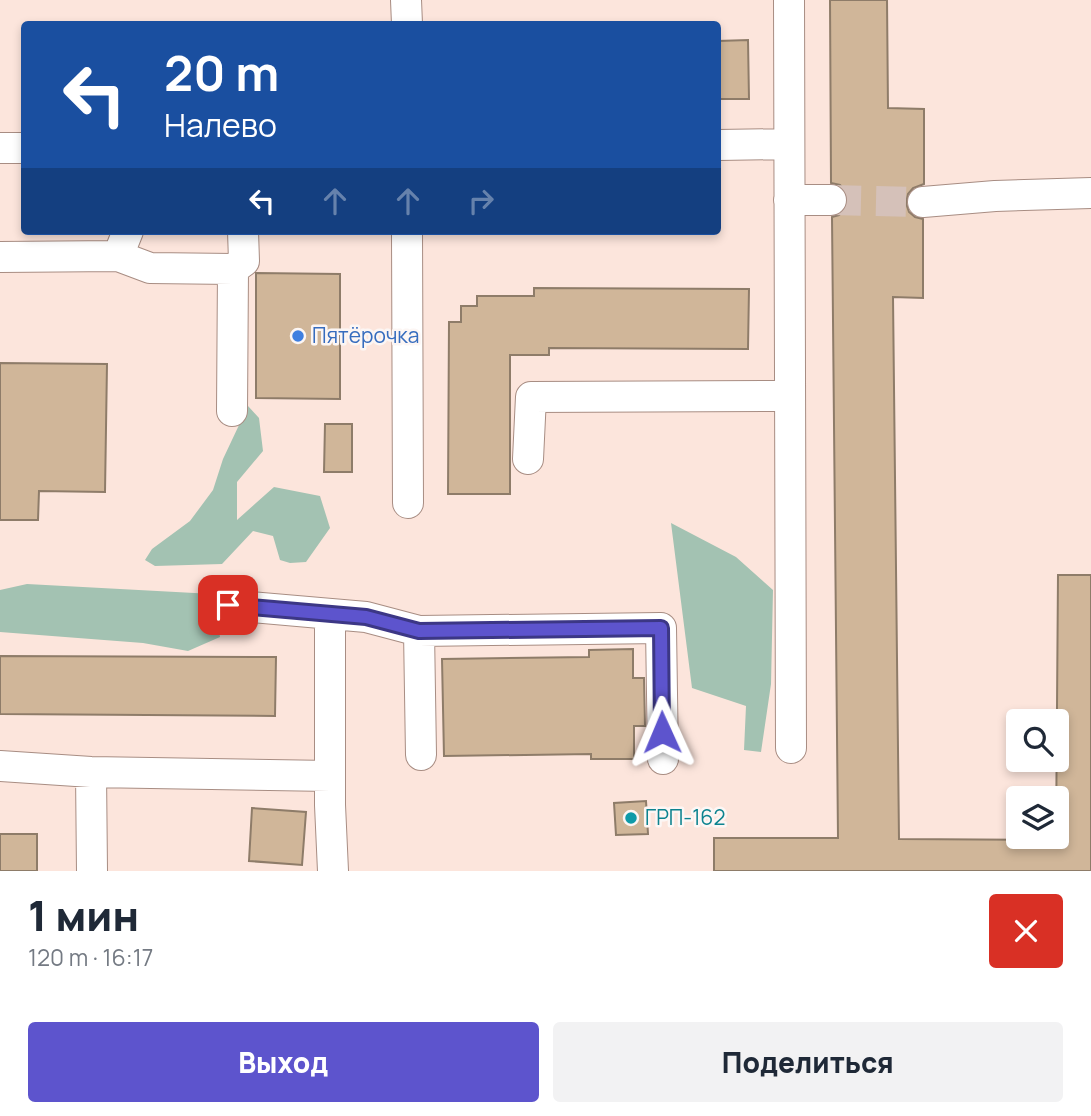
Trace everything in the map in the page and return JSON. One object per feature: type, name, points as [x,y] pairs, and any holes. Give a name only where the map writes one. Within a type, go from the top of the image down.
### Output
[{"type":"lane","points":[[407,0],[407,21]]},
{"type":"lane","points":[[789,0],[791,748]]},
{"type":"lane","points":[[721,145],[789,144]]},
{"type":"lane","points":[[0,148],[21,148]]},
{"type":"lane","points":[[923,202],[995,196],[1091,193]]},
{"type":"lane","points":[[789,200],[831,200]]},
{"type":"lane","points":[[0,257],[123,243],[150,268],[233,269],[244,261],[243,235]]},
{"type":"lane","points":[[407,235],[408,503]]},
{"type":"lane","points":[[232,411],[233,269]]},
{"type":"lane","points":[[528,458],[531,397],[790,396]]},
{"type":"lane","points":[[228,605],[366,617],[419,631],[661,628],[663,759]]},
{"type":"lane","points":[[330,614],[333,871]]},
{"type":"lane","points":[[419,631],[421,755]]},
{"type":"lane","points":[[0,766],[91,772],[330,776]]},
{"type":"lane","points":[[91,772],[92,871]]},
{"type":"green space","points":[[248,406],[259,418],[263,451],[237,482],[237,520],[274,487],[320,496],[330,528],[306,562],[290,563],[280,560],[273,536],[253,531],[222,564],[155,566],[145,560],[152,549],[190,521],[213,490],[223,459]]},
{"type":"green space","points":[[671,523],[736,557],[773,590],[771,684],[761,752],[744,750],[746,706],[692,688]]},
{"type":"green space","points":[[27,584],[213,594],[220,637],[188,651],[143,643],[0,632],[0,590]]},
{"type":"building","points":[[830,0],[887,0],[888,108],[924,109],[924,184],[913,188],[906,203],[909,212],[923,219],[923,298],[893,297],[899,839],[1006,840],[1006,849],[1069,849],[1069,786],[1056,786],[1057,772],[1069,772],[1069,709],[1057,709],[1058,575],[1091,575],[1091,871],[714,871],[714,838],[838,838],[832,217],[846,209],[848,199],[840,185],[831,183]]},
{"type":"building","points":[[748,40],[749,99],[721,99],[721,41]]},
{"type":"building","name":"Пятёрочка","points":[[256,273],[340,274],[340,399],[256,398]]},
{"type":"building","points":[[534,288],[749,289],[748,349],[549,348],[549,355],[510,355],[510,494],[448,494],[449,322],[461,322],[461,306],[477,306],[477,296],[534,296]]},
{"type":"building","points":[[0,363],[107,364],[105,492],[39,491],[38,520],[0,520]]},
{"type":"building","points":[[325,424],[352,424],[352,472],[324,472]]},
{"type":"building","points":[[633,649],[633,678],[644,678],[645,726],[634,726],[634,759],[591,759],[591,754],[444,756],[442,659],[589,657],[589,650]]},
{"type":"building","points":[[0,656],[276,657],[275,716],[0,714]]},
{"type":"building","name":"ГРП-162","points":[[646,801],[648,834],[616,835],[614,803]]},
{"type":"building","points":[[252,808],[306,812],[302,865],[249,861]]},
{"type":"building","points":[[0,834],[37,834],[37,871],[0,871]]},
{"type":"tunnel","points":[[831,200],[923,202]]},
{"type":"place","name":"Пятёрочка","points":[[298,336]]},
{"type":"place","name":"ГРП-162","points":[[631,818]]},
{"type":"route","points":[[228,605],[366,617],[419,631],[661,628],[662,732]]}]
